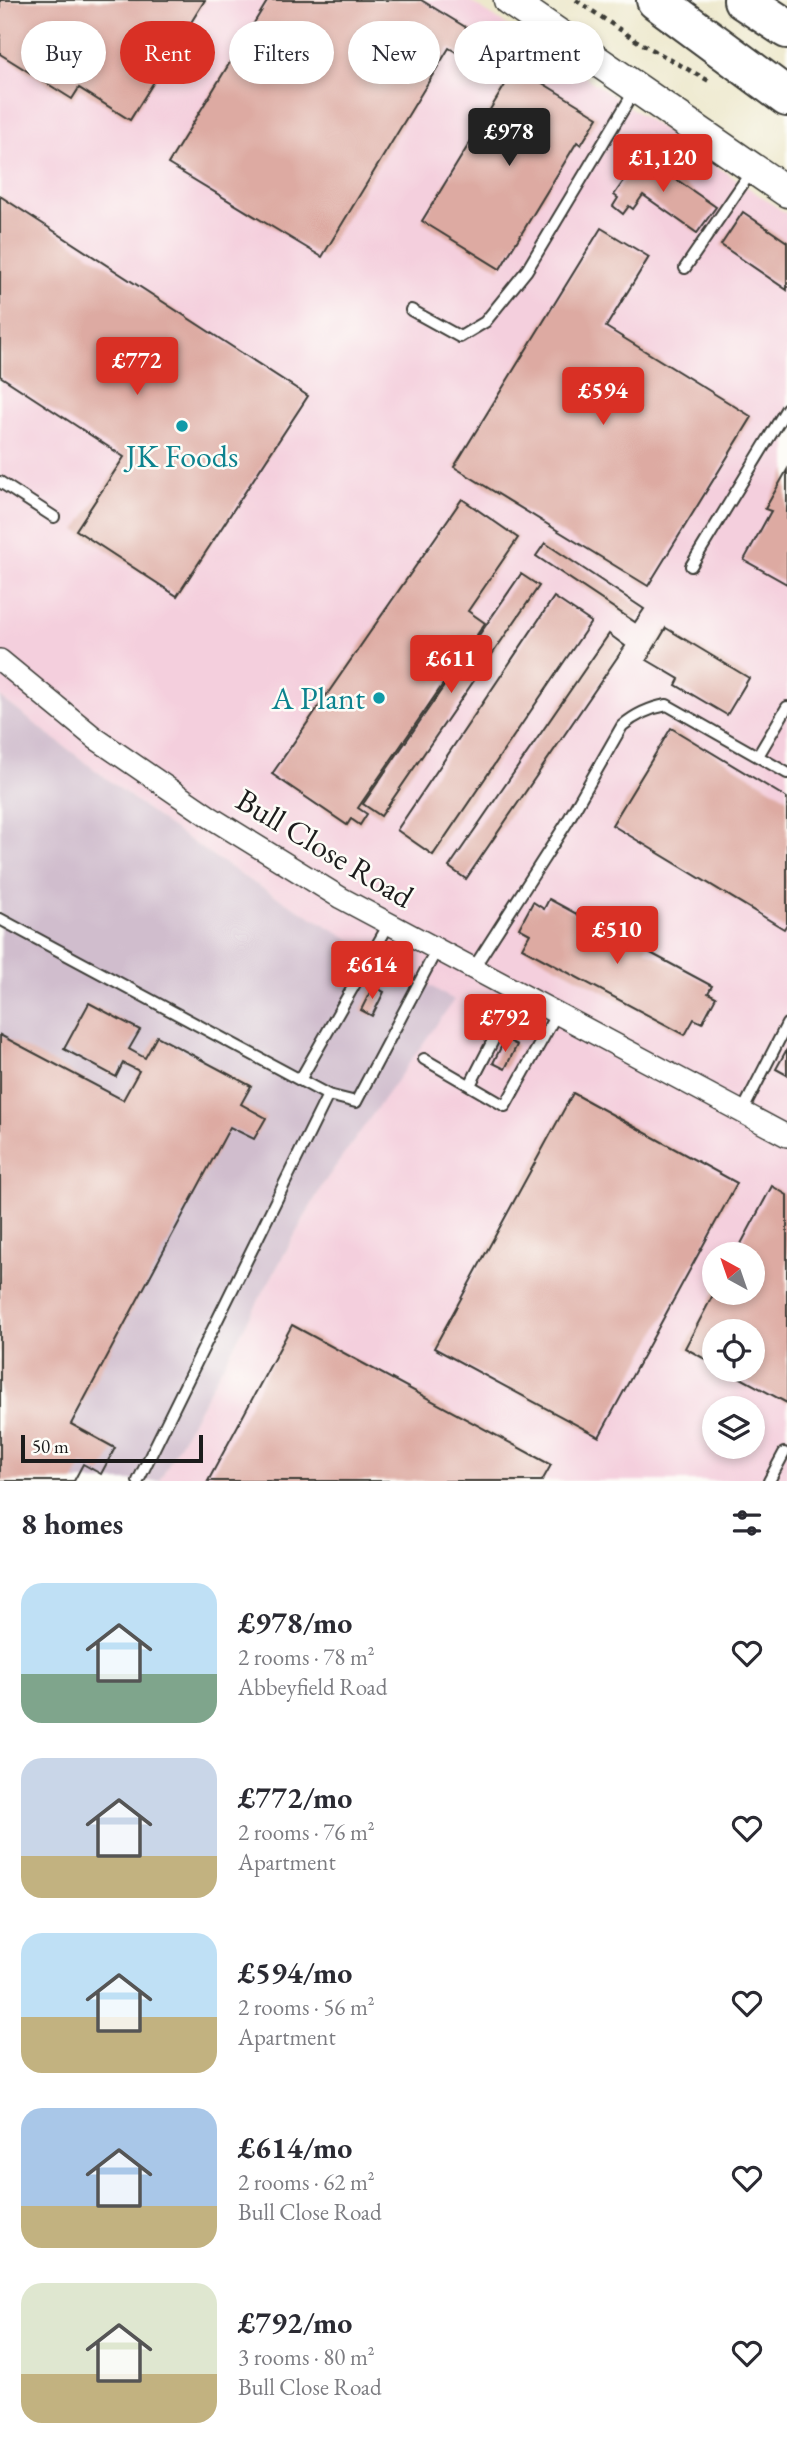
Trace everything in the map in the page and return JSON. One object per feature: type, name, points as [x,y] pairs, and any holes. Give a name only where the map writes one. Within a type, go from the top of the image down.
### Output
[{"type":"highway","points":[[657,0],[787,77]]},
{"type":"highway","points":[[657,0],[787,97]]},
{"type":"highway","points":[[743,0],[787,29]]},
{"type":"highway","points":[[765,0],[787,11]]},
{"type":"street","points":[[509,0],[787,192]]},
{"type":"street","name":"Bull Close Road","points":[[0,660],[95,738],[210,817],[341,898],[787,1136]]},
{"type":"lane","points":[[411,310],[460,337],[485,322],[527,270],[636,87]]},
{"type":"lane","points":[[685,268],[754,168]]},
{"type":"lane","points":[[691,566],[787,408]]},
{"type":"lane","points":[[0,482],[54,517]]},
{"type":"lane","points":[[473,969],[566,824],[622,726],[632,717],[650,708],[667,705],[787,774]]},
{"type":"lane","points":[[758,756],[787,707]]},
{"type":"lane","points":[[0,919],[328,1095],[356,1102],[437,949]]},
{"type":"lane","points":[[300,1080],[389,923]]},
{"type":"lane","points":[[470,1086],[518,992]]},
{"type":"lane","points":[[424,1059],[505,1106],[557,1013]]},
{"type":"lane","points":[[743,1112],[787,1024]]},
{"type":"lane","points":[[138,1481],[328,1095]]},
{"type":"lane","points":[[769,1481],[785,1453]]},
{"type":"path","points":[[576,0],[638,41],[717,86]]},
{"type":"shaded area","points":[[0,0],[468,0],[500,21],[454,21],[454,84],[596,84],[787,214],[787,1481],[159,1481],[323,1184],[453,1000],[250,881],[167,825],[0,697]]},
{"type":"shaded area","points":[[0,697],[167,825],[250,881],[454,1000],[323,1184],[159,1481],[0,1481]]},
{"type":"building","points":[[0,0],[205,0],[192,21],[120,21],[120,84],[152,84],[130,120],[79,88],[72,99],[48,84],[106,84],[106,21],[21,21],[21,67],[0,54]]},
{"type":"building","points":[[268,0],[421,0],[455,21],[454,51],[449,48],[440,63],[440,21],[348,21],[348,84],[427,84],[322,257],[168,164],[229,64],[229,84],[334,84],[334,21],[255,21]]},
{"type":"building","points":[[506,84],[544,84],[598,117],[581,145],[577,142],[500,269],[422,221]]},
{"type":"building","points":[[644,152],[663,165],[660,168],[716,207],[697,233],[643,195],[633,209],[629,206],[623,214],[613,206],[618,198],[614,195]]},
{"type":"building","name":"JK Foods","points":[[0,196],[308,396],[177,596],[76,530],[124,457],[0,376]]},
{"type":"building","points":[[743,212],[787,242],[787,290],[721,245]]},
{"type":"building","points":[[601,228],[649,257],[606,327],[752,417],[648,586],[454,467]]},
{"type":"building","points":[[787,470],[787,584],[744,560],[771,511],[765,509]]},
{"type":"building","name":"A Plant","points":[[462,499],[518,538],[468,611],[485,623],[358,808],[367,814],[360,825],[351,819],[347,825],[272,774]]},
{"type":"building","points":[[545,543],[644,609],[635,622],[536,556]]},
{"type":"building","points":[[521,574],[539,586],[381,816],[363,804]]},
{"type":"building","points":[[554,597],[591,622],[433,855],[397,830]]},
{"type":"building","points":[[666,628],[749,678],[727,715],[676,685],[679,679],[647,660]]},
{"type":"building","points":[[609,634],[625,646],[466,879],[449,867]]},
{"type":"building","points":[[671,728],[787,798],[787,924],[784,929],[612,825]]},
{"type":"building","points":[[549,899],[617,936],[620,930],[648,945],[645,950],[712,986],[708,993],[716,997],[702,1023],[694,1019],[685,1035],[522,948],[530,934],[519,928],[533,902],[544,909]]},
{"type":"building","points":[[373,986],[384,992],[372,1016],[361,1010]]},
{"type":"building","points":[[89,1003],[140,1030],[129,1049],[145,1058],[157,1036],[251,1086],[241,1104],[266,1118],[254,1139],[230,1127],[71,1424],[115,1448],[101,1474],[83,1464],[74,1481],[0,1481],[0,1035],[123,1100],[139,1071],[123,1063],[116,1077],[64,1049]]},
{"type":"building","points":[[505,1039],[517,1045],[505,1069],[493,1063]]},
{"type":"building","points":[[787,1049],[787,1075],[776,1069]]},
{"type":"building","points":[[573,1093],[737,1183],[705,1242],[702,1242],[702,1247],[599,1437],[434,1348]]},
{"type":"building","points":[[772,1186],[787,1195],[787,1403],[748,1382],[765,1382],[765,1319],[702,1319],[702,1357],[685,1348],[707,1306],[765,1306],[765,1242],[742,1242]]},
{"type":"building","points":[[292,1325],[551,1465],[542,1481],[208,1481]]},
{"type":"place","name":"JK Foods","points":[[182,426]]},
{"type":"place","name":"A Plant","points":[[379,698]]}]
